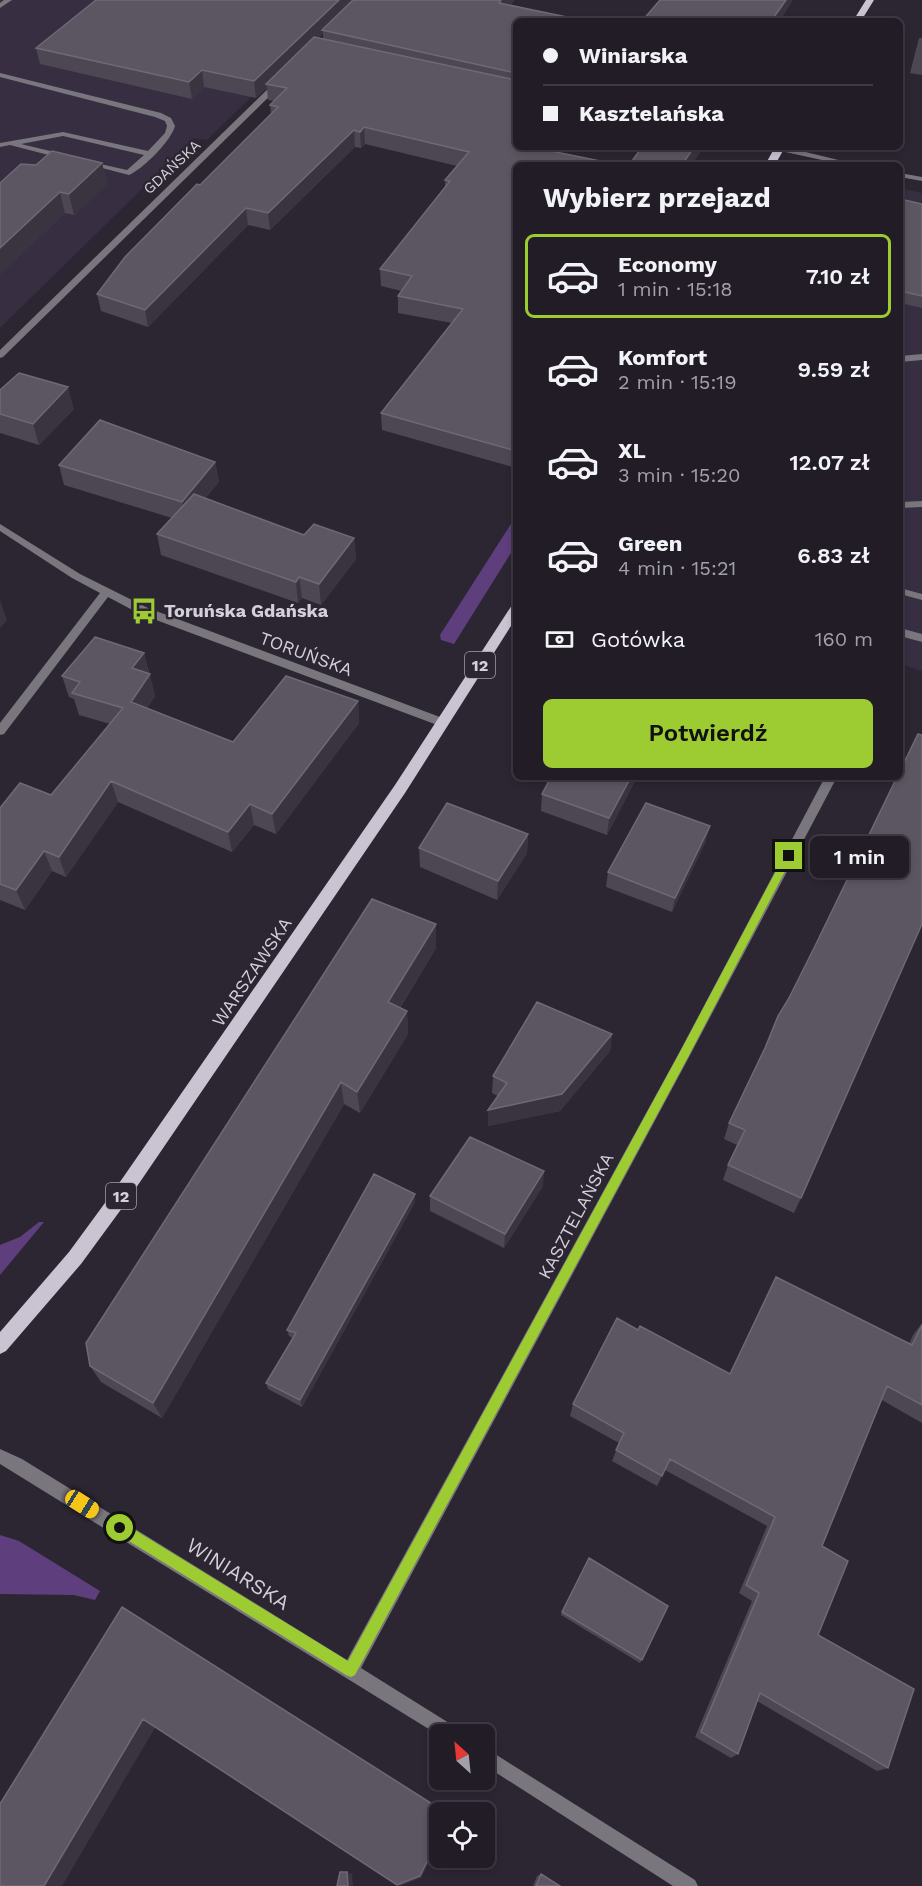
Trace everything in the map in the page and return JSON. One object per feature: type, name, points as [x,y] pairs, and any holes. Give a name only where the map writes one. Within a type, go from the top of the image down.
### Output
[{"type":"main road","points":[[859,18],[870,0]]},
{"type":"main road","name":"WARSZAWSKA","points":[[0,1345],[75,1258],[119,1198],[444,723],[513,613]]},
{"type":"street","points":[[0,6],[9,0]]},
{"type":"street","name":"GDAŃSKA","points":[[0,355],[289,73]]},
{"type":"street","points":[[0,75],[158,115],[168,120],[171,126],[170,134],[129,173],[83,162]]},
{"type":"street","points":[[0,146],[63,134],[150,154]]},
{"type":"street","points":[[13,144],[71,159]]},
{"type":"street","points":[[791,150],[842,162]]},
{"type":"street","points":[[903,176],[922,179]]},
{"type":"street","points":[[903,359],[922,357]]},
{"type":"street","points":[[903,505],[922,504]]},
{"type":"street","name":"TORUŃSKA","points":[[0,527],[105,593],[183,627],[444,723]]},
{"type":"street","points":[[903,592],[922,589]]},
{"type":"street","points":[[903,592],[922,597]]},
{"type":"street","points":[[0,730],[105,593]]},
{"type":"street","points":[[903,633],[922,638]]},
{"type":"street","name":"KASZTELAŃSKA","points":[[351,1670],[684,1056],[829,780]]},
{"type":"street","name":"WINIARSKA","points":[[0,1456],[17,1464],[435,1724]]},
{"type":"street","points":[[495,1762],[690,1886]]},
{"type":"shaded area","points":[[0,0],[220,0],[294,55],[207,140],[194,138],[0,328]]},
{"type":"shaded area","points":[[903,189],[922,193],[922,671],[903,665]]},
{"type":"shaded area","points":[[513,521],[513,550],[454,644],[441,640],[440,635]]},
{"type":"shaded area","points":[[39,1222],[44,1222],[0,1275],[0,1245],[20,1237]]},
{"type":"shaded area","points":[[0,1535],[19,1541],[100,1591],[95,1600],[74,1595],[0,1594]]},
{"type":"building","points":[[96,0],[339,0],[254,81],[202,70],[189,82],[36,48]]},
{"type":"building","points":[[353,0],[501,0],[499,3],[572,18],[513,18],[513,72],[322,30]]},
{"type":"building","points":[[660,0],[786,0],[774,17],[778,18],[645,18]]},
{"type":"building","points":[[314,37],[513,79],[513,150],[546,150],[605,162],[513,162],[513,450],[381,413],[463,309],[398,296],[412,276],[380,269],[450,181],[445,180],[469,152],[364,127],[360,132],[354,130],[268,213],[246,208],[145,310],[97,294],[125,257],[278,107],[270,105],[287,88],[266,84]]},
{"type":"building","points":[[640,150],[692,150],[684,162],[632,161]]},
{"type":"building","points":[[52,151],[102,163],[69,194],[60,192],[0,248],[0,183],[21,164],[36,165]]},
{"type":"building","points":[[903,200],[922,204],[922,296],[903,292]]},
{"type":"building","points":[[19,373],[68,387],[33,424],[0,414],[0,390]]},
{"type":"building","points":[[100,420],[215,462],[182,502],[59,465]]},
{"type":"building","points":[[194,494],[304,535],[314,524],[354,538],[319,584],[299,577],[296,582],[157,534]]},
{"type":"building","points":[[95,637],[144,653],[132,668],[150,674],[131,702],[233,742],[286,676],[358,701],[272,814],[250,804],[228,832],[111,781],[59,857],[44,851],[16,890],[0,884],[0,808],[20,783],[51,795],[123,708],[72,693],[80,682],[62,676]]},
{"type":"building","points":[[918,734],[922,735],[922,924],[801,1198],[728,1165],[745,1130],[729,1123],[778,1016],[814,948],[896,780],[903,780],[903,765]]},
{"type":"building","points":[[549,780],[629,780],[609,818],[542,794]]},
{"type":"building","points":[[447,803],[528,834],[498,881],[419,848]]},
{"type":"building","points":[[646,803],[710,826],[675,898],[608,872]]},
{"type":"building","points":[[372,899],[436,924],[388,1002],[407,1011],[357,1092],[341,1082],[153,1403],[90,1366],[86,1343]]},
{"type":"building","points":[[537,1002],[612,1034],[562,1094],[488,1110],[507,1083],[493,1076]]},
{"type":"building","points":[[470,1137],[544,1171],[505,1234],[430,1196]]},
{"type":"building","points":[[374,1174],[415,1194],[300,1400],[266,1383],[296,1333],[287,1330]]},
{"type":"building","points":[[776,1277],[912,1345],[922,1325],[922,1405],[887,1386],[822,1546],[848,1561],[818,1635],[914,1689],[888,1768],[760,1693],[738,1754],[701,1732],[759,1593],[746,1585],[775,1517],[670,1459],[662,1476],[616,1450],[624,1433],[573,1404],[617,1318],[638,1330],[640,1326],[730,1374]]},
{"type":"building","points":[[589,1558],[668,1606],[642,1660],[562,1612]]},
{"type":"building","points":[[122,1607],[429,1802],[429,1858],[420,1876],[397,1885],[143,1719],[44,1886],[0,1886],[0,1804]]},
{"type":"building","points":[[340,1872],[347,1872],[348,1886],[337,1886]]},
{"type":"building","points":[[541,1874],[560,1886],[536,1886]]},
{"type":"place","name":"Toruńska Gdańska","points":[[144,611]]},
{"type":"route","points":[[120,1528],[351,1670],[684,1056],[789,856]]}]
